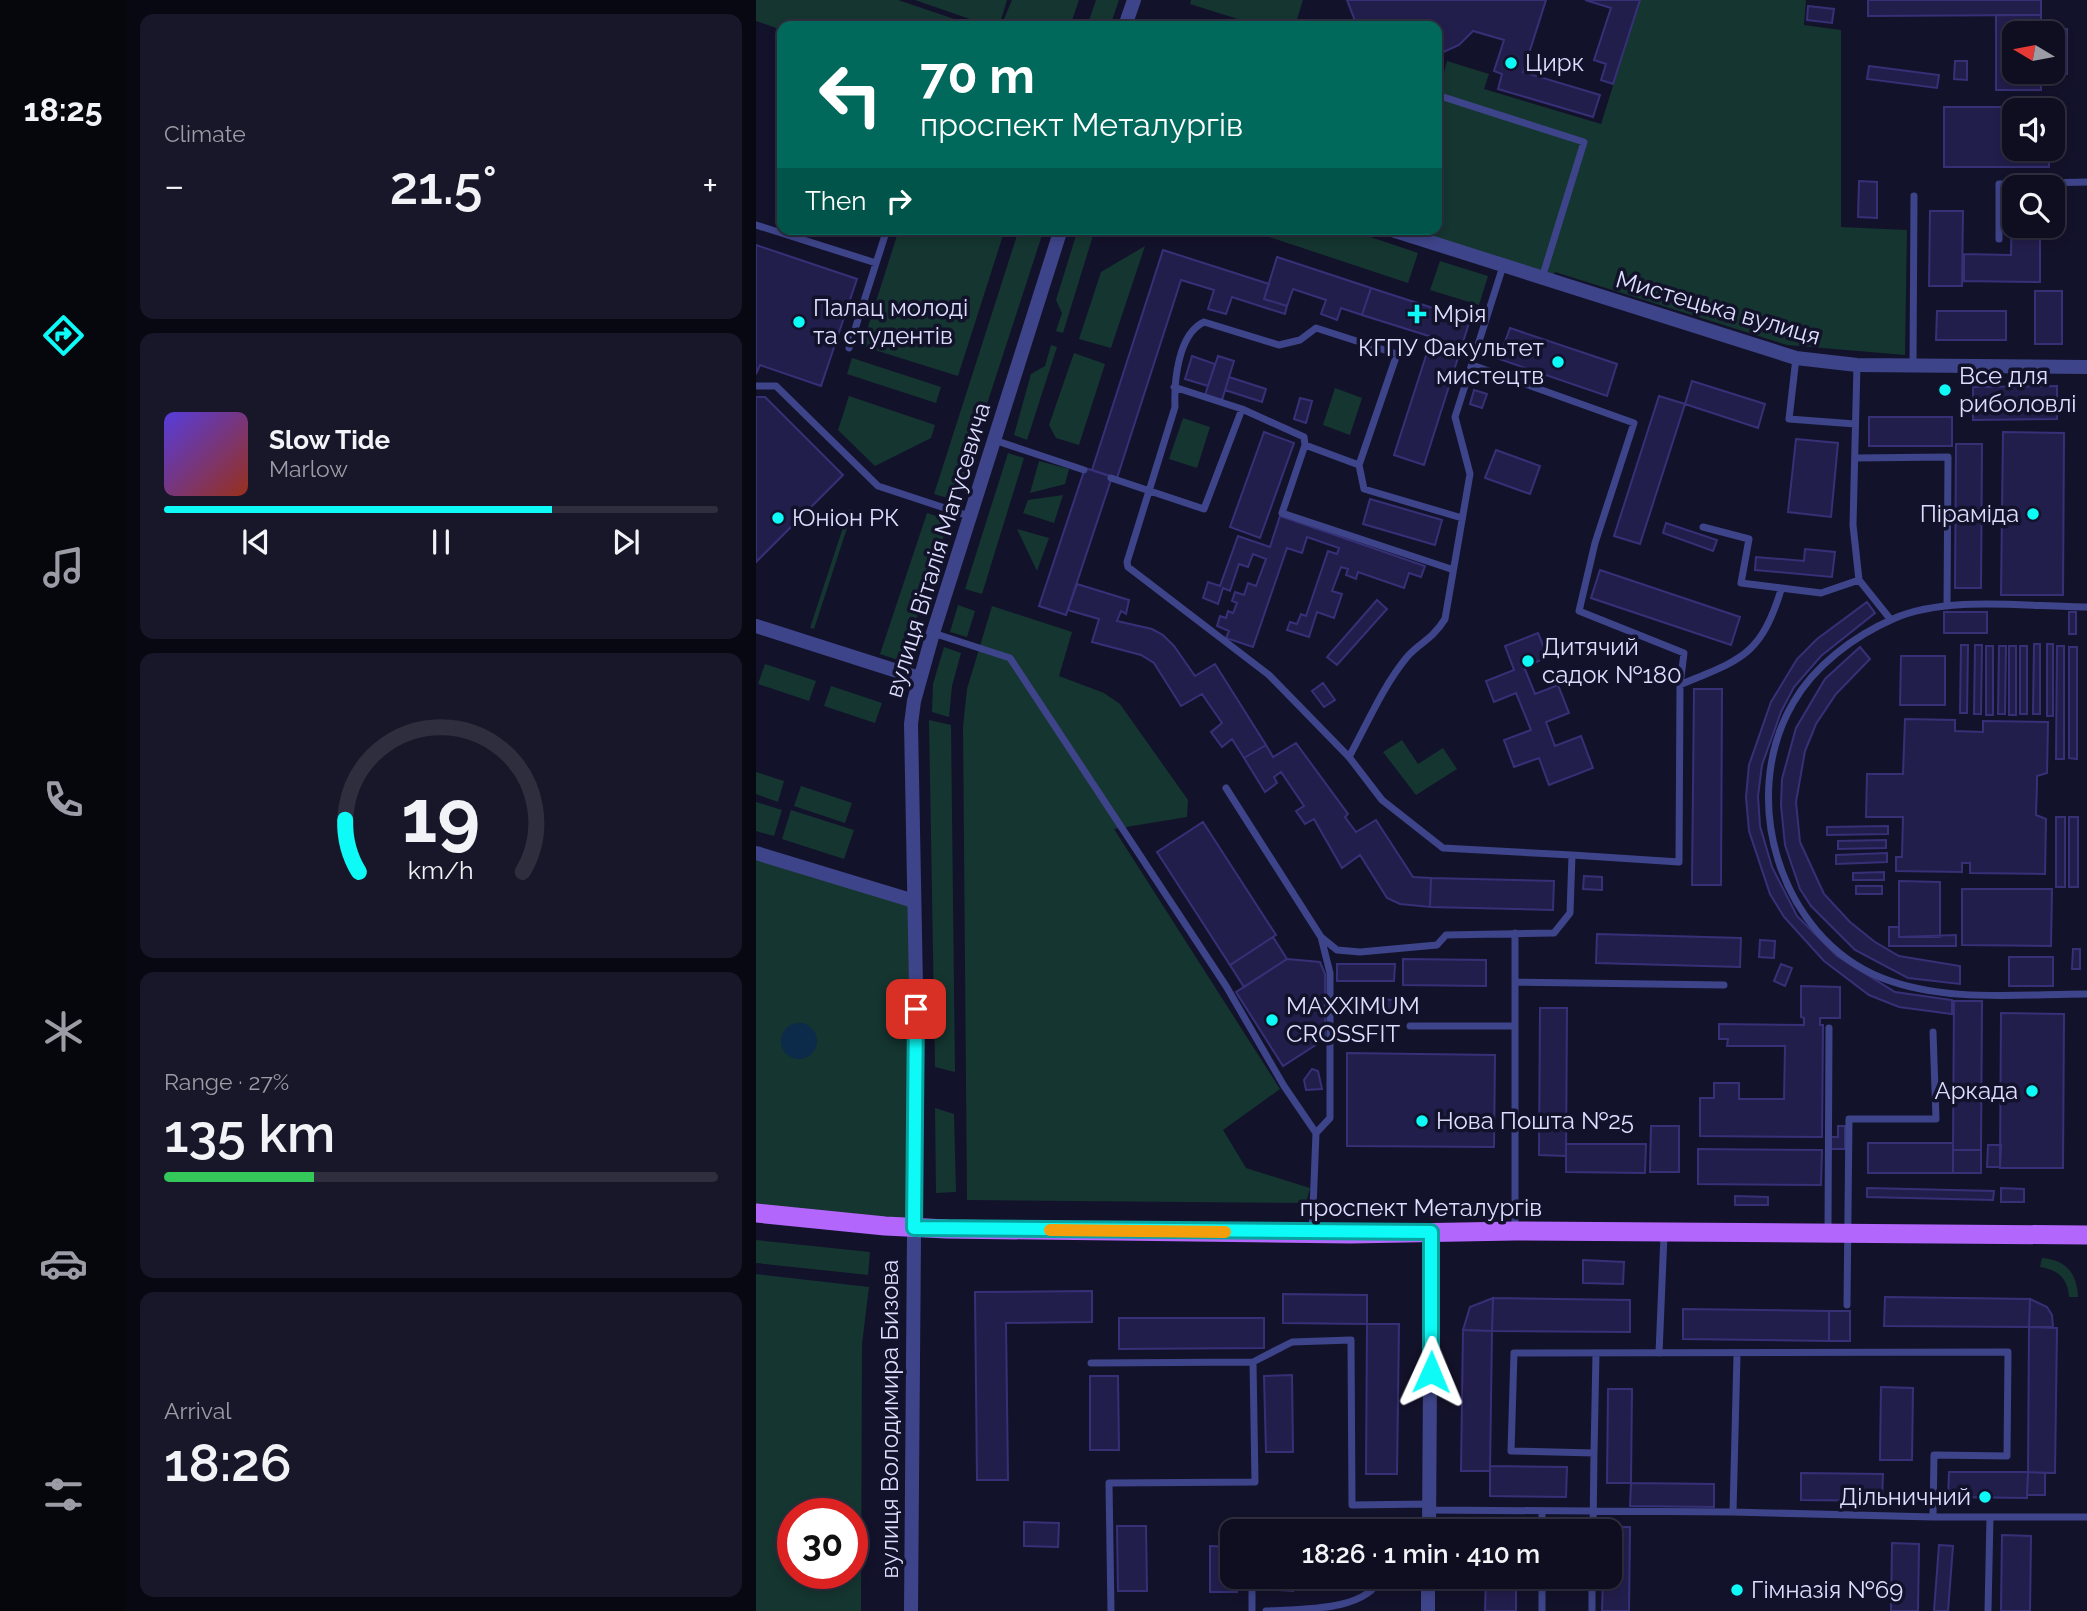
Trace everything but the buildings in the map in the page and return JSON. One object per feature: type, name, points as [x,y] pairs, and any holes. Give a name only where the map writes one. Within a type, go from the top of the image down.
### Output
[{"type":"main road","name":"проспект Металургів","points":[[756,1213],[914,1228],[1312,1233],[1516,1231],[2087,1235]]},
{"type":"street","points":[[1127,21],[1134,0]]},
{"type":"street","name":"вулиця Віталія Матусевича","points":[[914,1228],[911,736],[919,678],[1059,235]]},
{"type":"street","name":"Мистецька вулиця","points":[[1407,235],[1796,358],[1857,365],[2087,367]]},
{"type":"street","points":[[756,626],[919,678]]},
{"type":"street","points":[[756,853],[914,901]]},
{"type":"street","name":"вулиця Володимира Бизова","points":[[911,1611],[914,1228]]},
{"type":"street","points":[[1430,1519],[1431,1232]]},
{"type":"street","points":[[1428,1589],[1428,1611]]},
{"type":"lane","points":[[1442,97],[1584,142],[1542,278]]},
{"type":"lane","points":[[1999,239],[1999,184],[2087,182]]},
{"type":"lane","points":[[1913,366],[1914,197]]},
{"type":"lane","points":[[756,225],[777,232]]},
{"type":"lane","points":[[788,235],[876,263]]},
{"type":"lane","points":[[849,348],[885,235]]},
{"type":"lane","points":[[1349,757],[1392,678],[1409,655],[1434,637],[1445,619],[1451,569],[1470,474],[1455,417],[1503,266]]},
{"type":"lane","points":[[1462,518],[1364,489],[1359,465],[1398,354],[1316,328],[1300,340],[1279,345],[1204,322],[1194,326],[1189,336],[1174,387],[1175,407],[1127,562],[1128,567],[1269,675],[1349,757],[1382,800],[1443,848],[1679,862],[1681,685],[1684,653],[1579,611],[1595,543],[1634,423],[1472,365]]},
{"type":"lane","points":[[1796,358],[1789,419],[1855,424]]},
{"type":"lane","points":[[1857,365],[1853,525],[1859,580],[1891,620]]},
{"type":"lane","points":[[756,386],[776,386],[878,486],[969,516]]},
{"type":"lane","points":[[1174,387],[1242,409],[1304,437],[1305,444],[1282,513],[1451,569]]},
{"type":"lane","points":[[1111,478],[1204,509],[1242,409]]},
{"type":"lane","points":[[993,440],[1084,470]]},
{"type":"lane","points":[[1305,444],[1359,465]]},
{"type":"lane","points":[[1854,458],[1948,457],[1947,606]]},
{"type":"lane","points":[[1703,527],[1749,540],[1741,583],[1821,593],[1859,580]]},
{"type":"lane","points":[[1681,685],[1727,665],[1756,647],[1781,590]]},
{"type":"lane","points":[[2087,607],[1947,606],[1913,611],[1860,636],[1802,688],[1782,727],[1773,756],[1767,804],[1778,858],[1791,892],[1808,919],[1837,950],[1879,977],[1902,985],[1956,993],[2087,994]]},
{"type":"lane","points":[[933,633],[1010,658],[1226,986],[1284,1086],[1316,1133],[1312,1233]]},
{"type":"lane","points":[[1226,788],[1321,937],[1337,950],[1360,953],[1437,945],[1446,935],[1554,933],[1570,913],[1572,855]]},
{"type":"lane","points":[[1515,933],[1516,1231]]},
{"type":"lane","points":[[1316,1133],[1330,1118],[1330,973],[1321,937]]},
{"type":"lane","points":[[1515,982],[1724,985]]},
{"type":"lane","points":[[1410,1026],[1515,1026]]},
{"type":"lane","points":[[1828,1235],[1829,1028]]},
{"type":"lane","points":[[1847,1305],[1849,1119],[1936,1119],[1933,1032]]},
{"type":"lane","points":[[1659,1353],[1664,1232]]},
{"type":"lane","points":[[1091,1363],[1253,1362],[1292,1342],[1351,1340],[1352,1505],[1542,1511],[2087,1517]]},
{"type":"lane","points":[[1594,1453],[1511,1451],[1514,1353],[1737,1355],[2008,1352],[2007,1456],[1934,1455],[1933,1517]]},
{"type":"lane","points":[[1593,1519],[1596,1353]]},
{"type":"lane","points":[[1733,1512],[1737,1355]]},
{"type":"lane","points":[[1111,1611],[1109,1483],[1255,1482],[1253,1362]]},
{"type":"lane","points":[[1542,1511],[1542,1519]]},
{"type":"lane","points":[[1988,1611],[1990,1517]]},
{"type":"lane","points":[[1252,1589],[1252,1611]]},
{"type":"lane","points":[[1270,1611],[1340,1611],[1355,1606],[1374,1594],[1376,1589]]},
{"type":"lane","points":[[1542,1589],[1542,1611]]},
{"type":"lane","points":[[1592,1589],[1592,1611]]},
{"type":"green space","points":[[756,0],[898,0],[960,21],[777,21],[777,28],[756,21]]},
{"type":"green space","points":[[915,0],[1007,0],[1001,20],[976,21]]},
{"type":"green space","points":[[1012,0],[1079,0],[1072,21],[1003,21]]},
{"type":"green space","points":[[1096,0],[1119,0],[1112,21],[1089,21]]},
{"type":"green space","points":[[1191,0],[1303,0],[1297,21],[1244,21],[1190,4]]},
{"type":"green space","points":[[1640,0],[1806,0],[1804,25],[1841,30],[1841,227],[1907,230],[1905,355],[1787,345],[1555,272],[1551,281],[1416,235],[1442,235],[1442,79],[1447,61],[1489,74],[1484,89],[1601,124]]},
{"type":"green space","points":[[897,235],[1003,235],[958,376],[862,346]]},
{"type":"green space","points":[[1017,235],[1042,235],[958,493],[951,499],[934,494]]},
{"type":"green space","points":[[1076,235],[1093,235],[1063,333],[1056,331],[1062,313],[1056,300]]},
{"type":"green space","points":[[1263,235],[1365,235],[1418,253],[1408,283]]},
{"type":"green space","points":[[1145,246],[1111,348],[1079,339],[1101,272]]},
{"type":"green space","points":[[1440,261],[1488,276],[1479,305],[1430,290]]},
{"type":"green space","points":[[1051,345],[1057,347],[1027,440],[1014,435],[1031,374],[1045,366]]},
{"type":"green space","points":[[1074,353],[1105,364],[1079,445],[1056,438],[1049,425]]},
{"type":"green space","points":[[852,358],[941,387],[936,403],[847,374]]},
{"type":"green space","points":[[1335,388],[1362,398],[1350,435],[1323,425]]},
{"type":"green space","points":[[849,396],[935,425],[931,438],[875,466],[838,430]]},
{"type":"green space","points":[[1183,418],[1210,427],[1197,468],[1169,459]]},
{"type":"green space","points":[[1008,453],[1024,458],[982,594],[965,589]]},
{"type":"green space","points":[[1039,461],[1069,469],[1065,484],[1030,493]]},
{"type":"green space","points":[[1063,495],[1054,523],[1023,513],[1028,500]]},
{"type":"green space","points":[[849,509],[853,510],[814,629],[810,628]]},
{"type":"green space","points":[[927,513],[946,519],[947,526],[905,654],[898,660],[880,654]]},
{"type":"green space","points":[[1017,529],[1049,538],[1037,571]]},
{"type":"green space","points":[[958,605],[975,611],[967,637],[950,632]]},
{"type":"green space","points":[[992,606],[1072,632],[1059,676],[1104,693],[1120,704],[1188,800],[1187,817],[1114,829],[1280,1089],[1223,1130],[1246,1168],[1310,1188],[1306,1203],[967,1200],[963,727],[967,689]]},
{"type":"green space","points":[[944,647],[961,653],[952,686],[949,717],[932,712],[933,684]]},
{"type":"green space","points":[[765,664],[816,681],[809,701],[758,684]]},
{"type":"green space","points":[[831,686],[882,703],[875,723],[824,706]]},
{"type":"green space","points":[[929,720],[951,725],[955,1072],[935,1067]]},
{"type":"green space","points":[[1402,740],[1418,764],[1443,748],[1457,769],[1416,795],[1383,752]]},
{"type":"green space","points":[[756,772],[784,781],[778,802],[756,794]]},
{"type":"green space","points":[[801,786],[852,803],[845,823],[794,806]]},
{"type":"green space","points":[[756,802],[782,810],[774,836],[756,831]]},
{"type":"green space","points":[[791,810],[854,830],[844,859],[782,839]]},
{"type":"green space","points":[[756,853],[914,901],[914,1228],[756,1213]]},
{"type":"green space","points":[[935,1108],[954,1114],[956,1192],[936,1193]]},
{"type":"green space","points":[[756,1240],[870,1252],[868,1275],[756,1263]]},
{"type":"green space","points":[[2042,1258],[2058,1262],[2069,1269],[2078,1297],[2069,1297],[2067,1285],[2061,1276],[2040,1267]]},
{"type":"green space","points":[[756,1274],[869,1287],[862,1344],[861,1498],[777,1498],[777,1589],[861,1589],[861,1611],[756,1611]]},
{"type":"water","points":[[799,1023],[812,1028],[817,1041],[812,1054],[799,1059],[786,1054],[781,1041],[786,1028]]},
{"type":"slow traffic","points":[[1050,1230],[1225,1232]]},
{"type":"place","name":"Цирк","points":[[1511,63]]},
{"type":"place","name":"Мрія","points":[[1417,314]]},
{"type":"place","name":"Палац молоді та студентів","points":[[799,322]]},
{"type":"place","name":"КГПУ Факультет мистецтв","points":[[1558,362]]},
{"type":"place","name":"Все для риболовлі","points":[[1945,390]]},
{"type":"place","name":"Піраміда","points":[[2033,514]]},
{"type":"place","name":"Юніон РК","points":[[778,518]]},
{"type":"place","name":"Дитячий садок №180","points":[[1528,661]]},
{"type":"place","name":"MAXXIMUM CROSSFIT","points":[[1272,1020]]},
{"type":"place","name":"Аркада","points":[[2032,1091]]},
{"type":"place","name":"Нова Пошта №25","points":[[1422,1121]]},
{"type":"place","name":"Дільничний","points":[[1985,1497]]},
{"type":"place","name":"Гімназія №69","points":[[1737,1590]]},
{"type":"route","points":[[916,1009],[914,1228],[1350,1234],[1431,1232],[1431,1372]]}]
